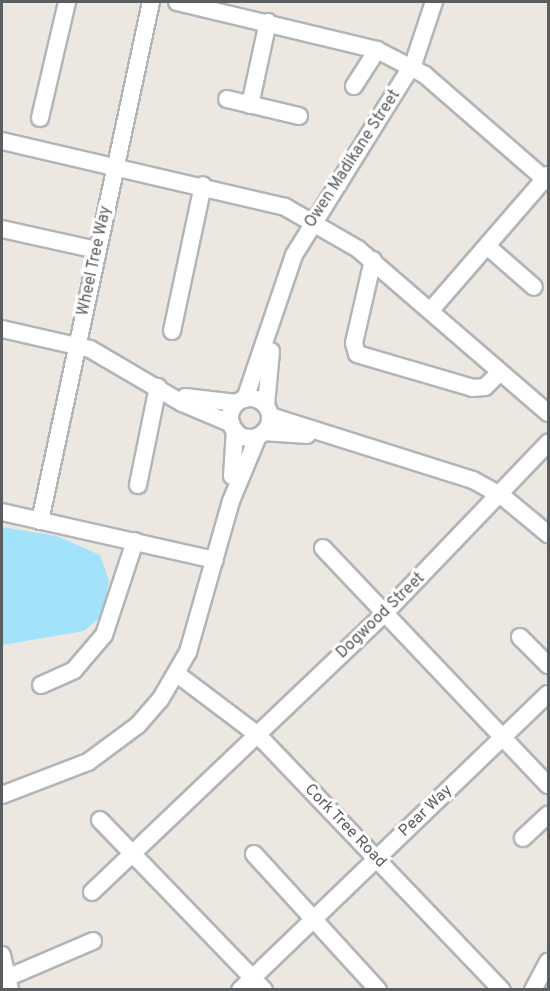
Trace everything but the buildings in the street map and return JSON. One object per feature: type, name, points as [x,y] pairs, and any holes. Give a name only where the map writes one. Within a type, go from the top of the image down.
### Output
[{"type":"street","points":[[40,118],[67,2]]},
{"type":"street","name":"Wheel Tree Way","points":[[40,520],[151,2]]},
{"type":"street","points":[[177,2],[377,50],[411,68],[547,179],[431,310]]},
{"type":"street","name":"Owen Madikane Street","points":[[231,501],[233,427],[241,401],[276,318],[290,266],[312,221],[411,68],[434,2]]},
{"type":"street","points":[[250,105],[268,22]]},
{"type":"street","points":[[354,86],[377,50]]},
{"type":"street","points":[[226,99],[299,116]]},
{"type":"street","points":[[2,141],[274,202],[312,221],[373,260],[549,413]]},
{"type":"street","points":[[172,331],[203,185]]},
{"type":"street","points":[[2,229],[97,250]]},
{"type":"street","points":[[487,246],[534,287]]},
{"type":"street","points":[[373,260],[354,343],[357,354],[472,388],[485,387],[500,372]]},
{"type":"street","name":"Owen Madikane Street","points":[[2,795],[70,771],[112,747],[138,725],[177,674],[215,560],[231,501],[264,422],[276,318]]},
{"type":"street","points":[[2,328],[78,345],[233,427],[264,422],[435,465],[502,496],[549,534]]},
{"type":"street","points":[[165,391],[241,401],[264,422]]},
{"type":"street","points":[[138,485],[165,391]]},
{"type":"street","name":"Dogwood Street","points":[[92,892],[385,613],[502,496],[549,443]]},
{"type":"street","points":[[2,512],[215,560]]},
{"type":"street","points":[[41,685],[75,670],[104,635],[135,541]]},
{"type":"street","points":[[323,548],[549,785]]},
{"type":"street","points":[[520,637],[549,665]]},
{"type":"street","name":"Cork Tree Road","points":[[177,674],[258,735],[502,990]]},
{"type":"street","name":"Pear Way","points":[[240,990],[258,983],[314,919],[549,694]]},
{"type":"street","points":[[523,838],[549,815]]},
{"type":"street","points":[[100,820],[258,983]]},
{"type":"street","points":[[254,854],[378,990]]},
{"type":"street","points":[[2,955],[6,982],[93,941]]},
{"type":"street","points":[[533,990],[549,962]]},
{"type":"water","points":[[2,527],[57,536],[100,555],[109,581],[103,615],[84,631],[2,645]]}]
